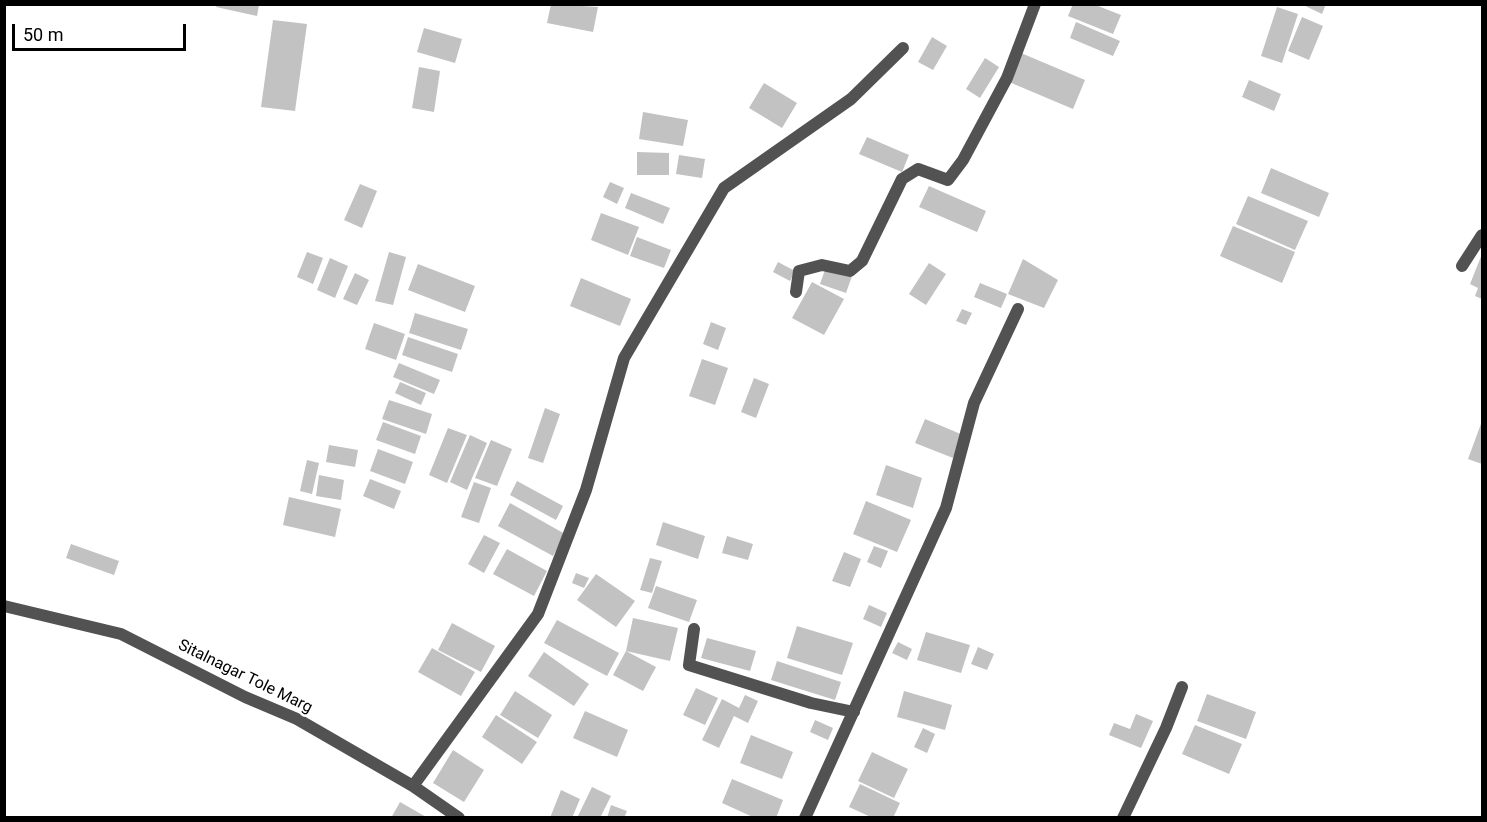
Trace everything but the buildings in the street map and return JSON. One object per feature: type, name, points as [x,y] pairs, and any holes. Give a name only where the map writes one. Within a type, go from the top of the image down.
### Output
[{"type":"street","points":[[796,292],[799,271],[822,265],[850,272],[862,261],[902,179],[918,169],[948,180],[963,160],[1007,78],[1035,4]]},
{"type":"street","points":[[413,786],[538,614],[586,490],[624,358],[724,188],[851,99],[903,48]]},
{"type":"street","points":[[1462,266],[1482,236]]},
{"type":"street","points":[[805,818],[946,508],[974,403],[1018,309]]},
{"type":"street","points":[[4,599],[5,606]]},
{"type":"street","name":"Sitalnagar Tole Marg","points":[[5,606],[121,634],[245,697],[297,719],[413,786],[456,817]]},
{"type":"street","points":[[694,629],[689,665],[811,703],[854,712]]},
{"type":"street","points":[[1123,818],[1166,728],[1182,687]]}]
